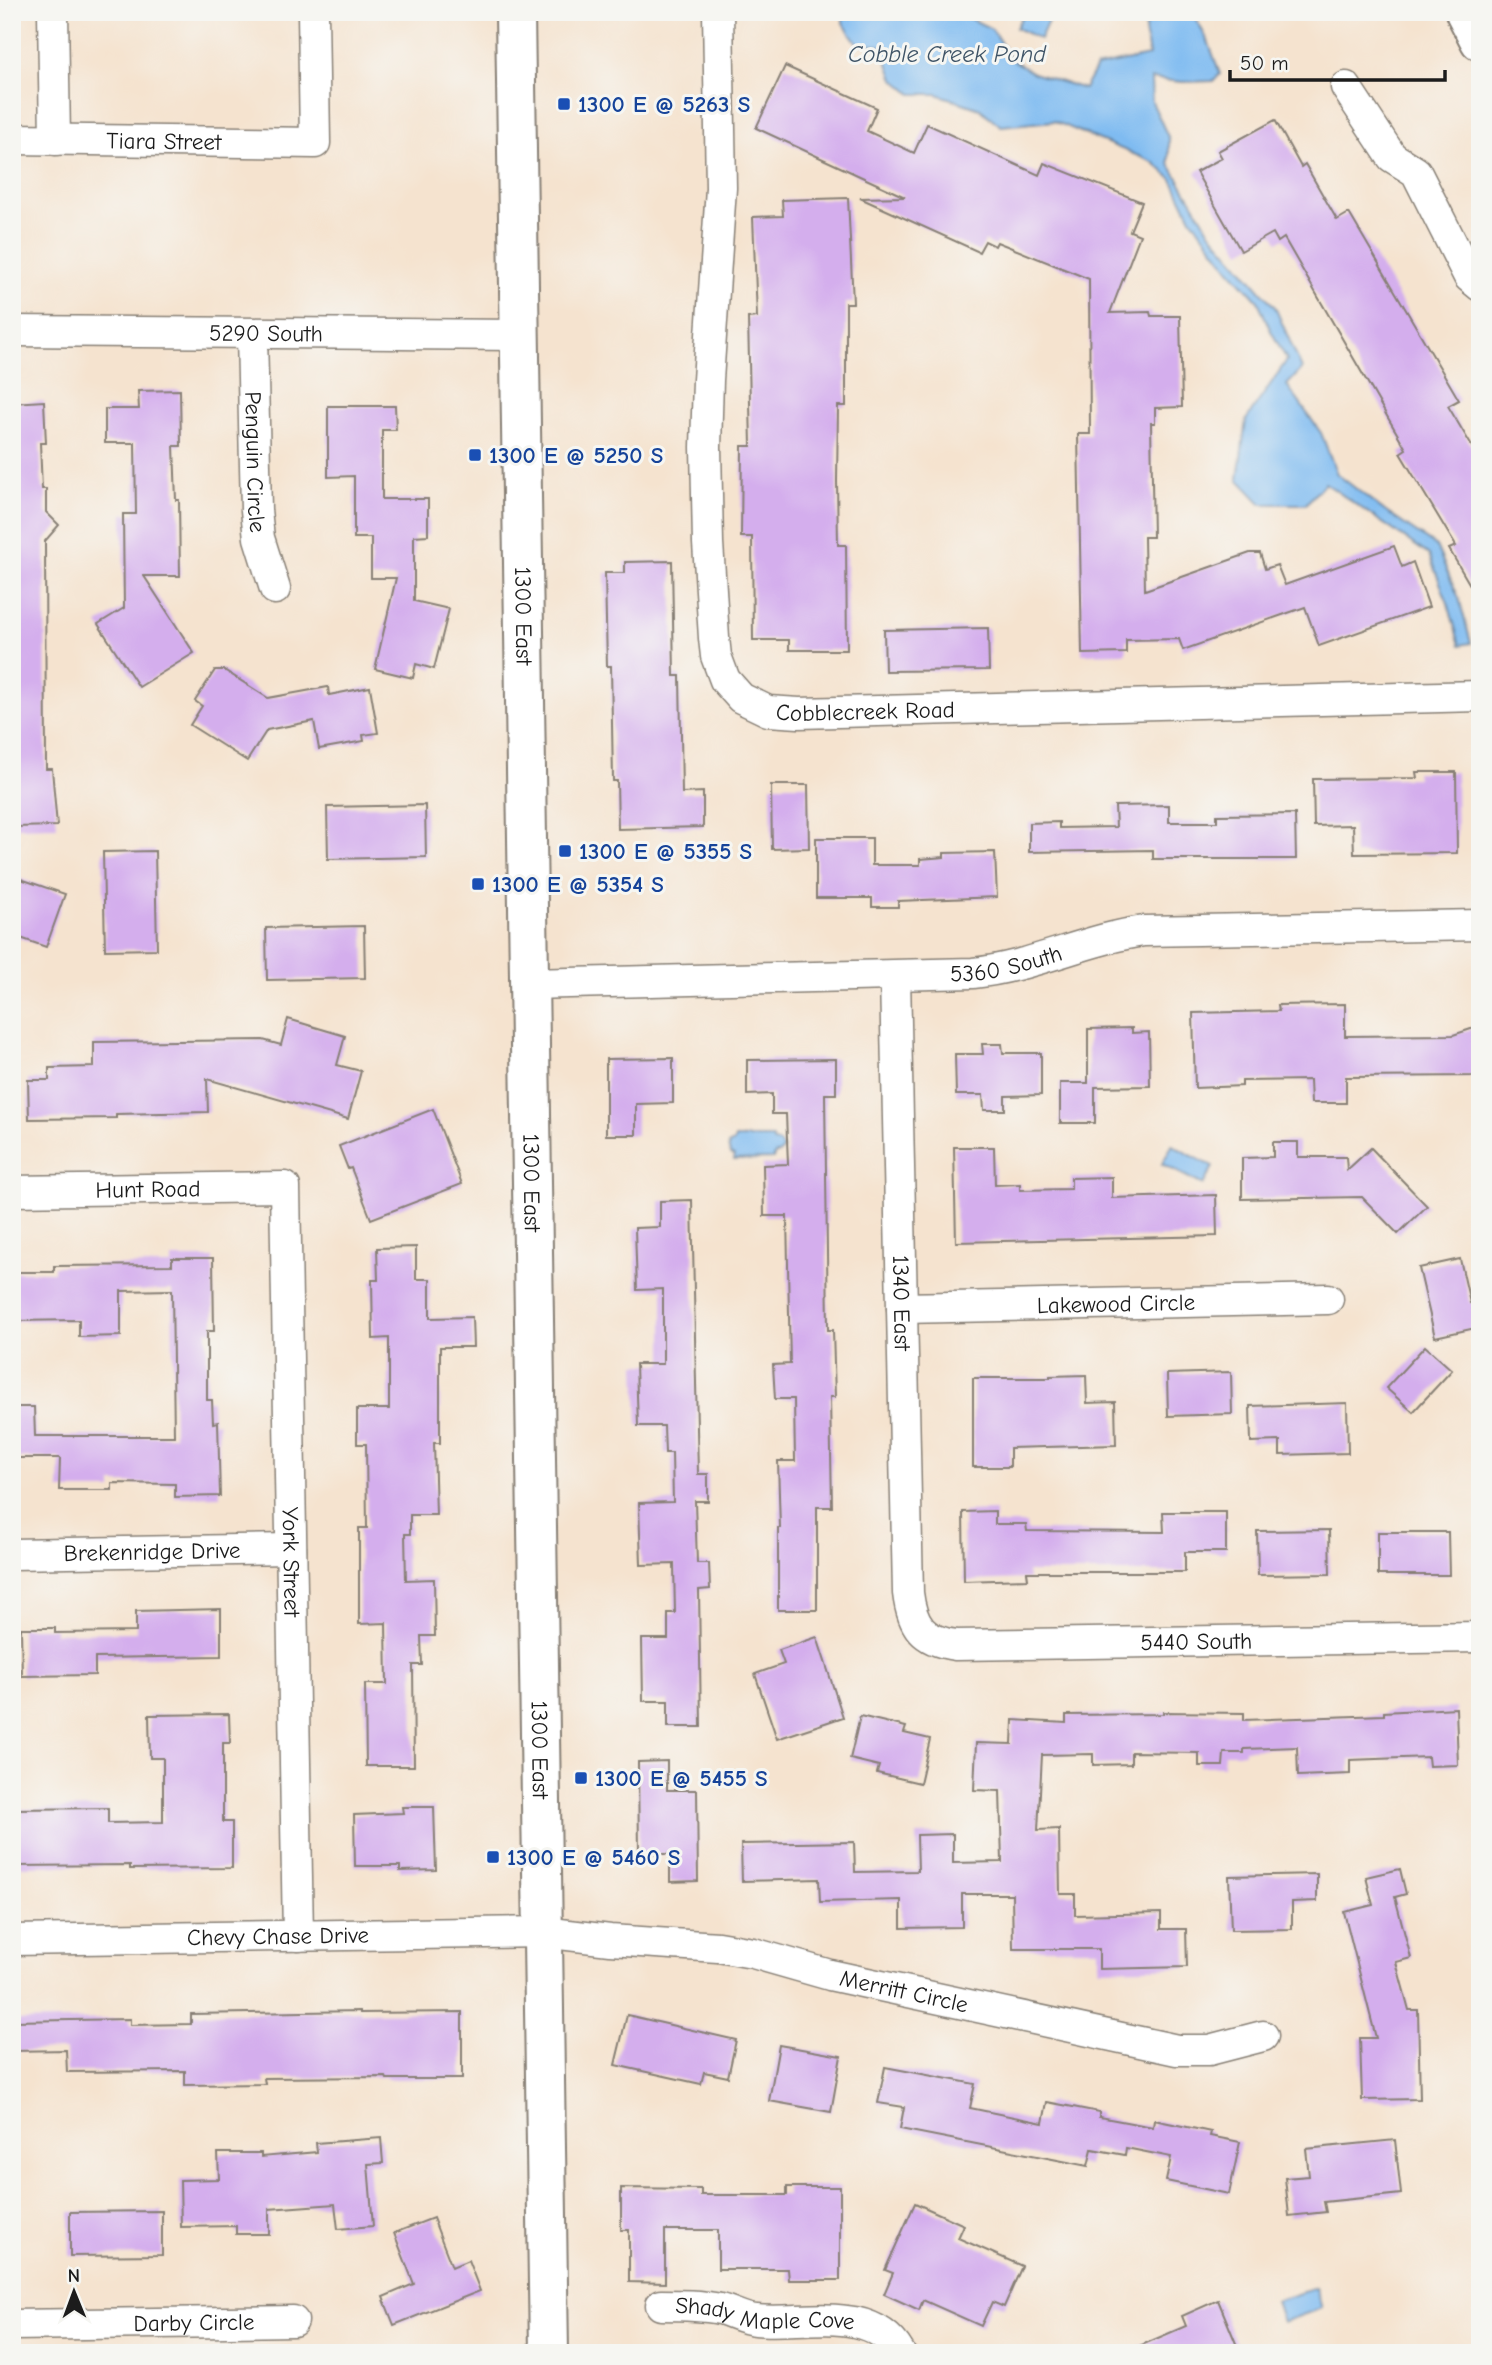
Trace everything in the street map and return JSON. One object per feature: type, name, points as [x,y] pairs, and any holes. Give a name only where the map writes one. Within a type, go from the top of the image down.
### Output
[{"type":"main road","name":"1300 East","points":[[515,12],[549,2353]]},
{"type":"main road","points":[[1465,12],[1480,41]]},
{"type":"street","points":[[53,12],[55,140]]},
{"type":"street","name":"Tiara Street","points":[[12,139],[315,143],[313,12]]},
{"type":"street","name":"Cobblecreek Road","points":[[718,12],[721,188],[708,380],[708,543],[716,656],[725,680],[741,698],[768,711],[799,713],[1480,695]]},
{"type":"street","points":[[1346,87],[1392,157],[1416,172],[1469,277],[1480,286]]},
{"type":"street","name":"5290 South","points":[[12,331],[520,335]]},
{"type":"street","name":"Penguin Circle","points":[[252,334],[256,510],[259,538],[275,589]]},
{"type":"street","name":"5360 South","points":[[529,984],[974,973],[1008,969],[1110,937],[1144,931],[1480,925]]},
{"type":"street","name":"1340 East","points":[[895,976],[908,1593],[913,1618],[919,1629]]},
{"type":"street","name":"Hunt Road","points":[[12,1191],[285,1187]]},
{"type":"street","name":"York Street","points":[[285,1187],[298,1936]]},
{"type":"street","name":"Lakewood Circle","points":[[902,1308],[1328,1299]]},
{"type":"street","name":"Brekenridge Drive","points":[[12,1554],[291,1549]]},
{"type":"street","name":"5440 South","points":[[919,1629],[930,1638],[956,1645],[1480,1637]]},
{"type":"street","name":"Chevy Chase Drive","points":[[12,1940],[543,1932]]},
{"type":"street","name":"Merritt Circle","points":[[543,1932],[610,1940],[718,1947],[753,1953],[830,1975],[1177,2050],[1209,2050],[1263,2036]]},
{"type":"street","name":"Shady Maple Cove","points":[[661,2305],[705,2306],[752,2320],[853,2321],[879,2330],[900,2353]]},
{"type":"street","name":"Darby Circle","points":[[12,2325],[293,2321]]},
{"type":"shaded area","points":[[1480,1891],[1480,2018],[1469,1892]]},
{"type":"water","name":"Cobble Creek Pond","points":[[843,12],[957,12],[992,29],[1010,58],[1033,73],[1084,89],[1096,67],[1149,56],[1145,31],[1148,16],[1166,12],[1195,17],[1208,41],[1220,74],[1214,81],[1151,79],[1152,102],[1169,139],[1169,163],[1211,233],[1275,307],[1302,369],[1287,385],[1321,433],[1337,474],[1436,546],[1459,598],[1471,643],[1460,645],[1448,603],[1429,555],[1325,483],[1306,504],[1262,504],[1238,479],[1246,420],[1287,360],[1258,301],[1230,270],[1191,218],[1172,179],[1153,162],[1054,121],[1001,126],[980,109],[937,94],[912,94],[894,79],[881,46],[858,44],[843,23]]},
{"type":"water","points":[[1024,12],[1052,12],[1040,39],[1016,28]]},
{"type":"water","points":[[735,1138],[773,1138],[773,1142],[779,1143],[783,1149],[774,1155],[774,1159],[734,1160],[728,1145],[734,1142]]},
{"type":"water","points":[[1172,1145],[1213,1167],[1203,1185],[1162,1164]]},
{"type":"water","points":[[1315,2288],[1322,2308],[1283,2322],[1276,2301]]},
{"type":"building","points":[[785,66],[877,108],[867,131],[914,153],[927,124],[1039,175],[1044,163],[1142,202],[1130,231],[1140,235],[1110,313],[1150,312],[1151,316],[1180,316],[1182,407],[1155,408],[1155,423],[1151,423],[1153,537],[1144,537],[1145,590],[1250,553],[1260,553],[1265,569],[1277,565],[1285,585],[1394,546],[1402,567],[1413,562],[1429,607],[1319,646],[1305,607],[1183,650],[1179,639],[1126,640],[1126,653],[1082,654],[1078,434],[1090,434],[1089,279],[997,242],[995,246],[985,241],[979,252],[860,198],[905,197],[756,128]]},
{"type":"building","points":[[1275,120],[1301,167],[1305,164],[1337,220],[1349,213],[1459,400],[1448,406],[1480,460],[1480,602],[1449,549],[1456,546],[1400,453],[1406,449],[1284,238],[1278,242],[1273,233],[1241,251],[1196,172],[1222,158],[1218,151]]},
{"type":"building","points":[[848,198],[853,303],[846,303],[846,406],[838,406],[837,481],[838,545],[846,545],[847,650],[789,650],[789,640],[753,640],[752,537],[741,537],[742,446],[751,446],[748,318],[757,317],[753,217],[783,216],[782,200]]},
{"type":"building","points":[[180,390],[181,446],[174,446],[176,500],[179,500],[180,576],[144,576],[194,653],[139,687],[98,624],[124,608],[123,514],[136,514],[135,443],[105,443],[105,409],[139,409],[138,391]]},
{"type":"building","points":[[44,401],[46,443],[40,443],[42,489],[46,489],[46,512],[59,525],[45,541],[46,769],[52,769],[57,826],[14,827],[12,403]]},
{"type":"building","points":[[328,406],[395,406],[396,430],[382,430],[382,499],[428,499],[428,535],[414,536],[414,601],[449,609],[434,669],[416,664],[413,678],[375,669],[396,578],[371,578],[371,538],[354,538],[354,476],[328,477]]},
{"type":"building","points":[[672,561],[674,676],[680,676],[682,793],[703,792],[703,827],[618,829],[617,781],[613,781],[611,666],[607,666],[605,573],[625,573],[625,562]]},
{"type":"building","points":[[988,628],[989,670],[885,671],[884,630]]},
{"type":"building","points":[[215,670],[224,670],[268,698],[328,687],[329,695],[370,687],[378,733],[363,735],[364,741],[319,749],[314,721],[267,730],[247,761],[190,725],[202,706],[195,701]]},
{"type":"building","points":[[1416,772],[1456,772],[1457,853],[1354,854],[1353,825],[1314,826],[1313,779],[1417,778]]},
{"type":"building","points":[[771,785],[808,785],[809,848],[772,849]]},
{"type":"building","points":[[425,805],[426,857],[328,859],[327,807]]},
{"type":"building","points":[[1169,805],[1169,822],[1217,822],[1217,815],[1295,814],[1296,859],[1153,859],[1153,850],[1029,852],[1029,823],[1059,822],[1059,828],[1116,827],[1115,806]]},
{"type":"building","points":[[816,838],[872,838],[872,865],[920,865],[920,859],[944,857],[944,853],[995,852],[997,897],[898,901],[898,907],[872,907],[872,898],[816,898]]},
{"type":"building","points":[[155,851],[157,949],[105,950],[103,852]]},
{"type":"building","points":[[12,876],[65,894],[46,947],[12,935]]},
{"type":"building","points":[[364,926],[365,978],[267,980],[266,928]]},
{"type":"building","points":[[1345,1004],[1345,1036],[1453,1035],[1480,1026],[1480,1076],[1346,1077],[1346,1103],[1311,1103],[1310,1080],[1242,1081],[1242,1086],[1195,1088],[1193,1013],[1279,1011],[1278,1005]]},
{"type":"building","points":[[288,1019],[345,1036],[337,1065],[361,1071],[348,1119],[207,1079],[208,1112],[116,1114],[116,1118],[29,1119],[28,1080],[49,1080],[49,1068],[94,1067],[94,1042],[263,1040],[281,1045]]},
{"type":"building","points":[[1132,1028],[1132,1033],[1149,1032],[1150,1086],[1095,1087],[1095,1123],[1060,1123],[1060,1083],[1088,1083],[1088,1029]]},
{"type":"building","points":[[982,1044],[1002,1044],[1003,1053],[1041,1053],[1041,1095],[1005,1096],[1005,1110],[984,1110],[983,1095],[956,1095],[955,1054],[983,1054]]},
{"type":"building","points":[[673,1058],[673,1103],[636,1104],[636,1135],[606,1135],[606,1059]]},
{"type":"building","points":[[836,1059],[836,1094],[825,1094],[828,1330],[833,1330],[835,1397],[830,1397],[832,1507],[817,1507],[817,1610],[778,1610],[778,1461],[795,1461],[794,1399],[775,1399],[773,1365],[790,1364],[787,1216],[764,1216],[763,1165],[788,1164],[786,1114],[772,1114],[772,1094],[747,1095],[747,1060]]},
{"type":"building","points":[[433,1109],[462,1184],[371,1219],[351,1168],[348,1169],[339,1146]]},
{"type":"building","points":[[1273,1142],[1298,1142],[1298,1157],[1346,1157],[1347,1170],[1371,1148],[1427,1206],[1398,1234],[1362,1197],[1242,1199],[1242,1158],[1273,1157]]},
{"type":"building","points":[[954,1147],[994,1147],[995,1185],[1020,1184],[1020,1190],[1071,1189],[1071,1178],[1112,1177],[1112,1198],[1216,1195],[1217,1236],[956,1242]]},
{"type":"building","points":[[692,1200],[698,1474],[708,1474],[708,1501],[695,1501],[697,1563],[709,1563],[710,1589],[699,1590],[701,1727],[668,1727],[668,1701],[643,1701],[642,1639],[668,1639],[668,1613],[675,1613],[674,1564],[641,1565],[639,1503],[673,1502],[672,1453],[665,1453],[664,1426],[638,1426],[636,1364],[663,1364],[663,1289],[637,1290],[635,1228],[660,1227],[660,1201]]},
{"type":"building","points":[[416,1247],[416,1279],[430,1279],[430,1318],[472,1317],[473,1347],[440,1347],[440,1443],[434,1443],[436,1515],[410,1515],[410,1534],[405,1534],[406,1580],[434,1579],[435,1636],[421,1636],[422,1665],[413,1665],[414,1766],[366,1766],[365,1684],[387,1684],[386,1623],[359,1624],[359,1528],[367,1528],[366,1444],[357,1444],[357,1409],[389,1409],[389,1338],[373,1339],[372,1280],[378,1280],[377,1248]]},
{"type":"building","points":[[172,1258],[213,1258],[214,1331],[207,1331],[207,1400],[212,1400],[213,1423],[218,1422],[220,1496],[175,1497],[175,1484],[112,1483],[112,1490],[59,1490],[60,1458],[12,1458],[12,1407],[34,1407],[35,1436],[174,1436],[172,1290],[121,1291],[121,1336],[79,1337],[79,1320],[12,1321],[12,1272],[54,1272],[54,1266],[172,1265]]},
{"type":"building","points":[[1460,1259],[1470,1303],[1480,1301],[1480,1327],[1435,1337],[1419,1268]]},
{"type":"building","points":[[1425,1346],[1452,1370],[1413,1412],[1386,1388]]},
{"type":"building","points":[[1231,1372],[1232,1414],[1168,1416],[1167,1374]]},
{"type":"building","points":[[1086,1375],[1087,1403],[1115,1402],[1116,1445],[1010,1448],[1010,1467],[973,1467],[973,1378]]},
{"type":"building","points":[[1347,1403],[1348,1453],[1280,1455],[1280,1441],[1251,1442],[1250,1406]]},
{"type":"building","points":[[995,1511],[995,1524],[1026,1524],[1027,1531],[1164,1532],[1163,1512],[1226,1512],[1226,1552],[1185,1552],[1185,1572],[1027,1572],[1028,1579],[964,1581],[963,1512]]},
{"type":"building","points":[[1329,1530],[1330,1574],[1258,1575],[1257,1531]]},
{"type":"building","points":[[1378,1532],[1448,1532],[1449,1575],[1378,1575]]},
{"type":"building","points":[[221,1609],[221,1656],[95,1658],[95,1675],[22,1676],[21,1628],[55,1628],[55,1633],[136,1632],[136,1611]]},
{"type":"building","points":[[817,1637],[843,1717],[777,1739],[755,1674],[784,1664],[779,1650]]},
{"type":"building","points":[[1456,1708],[1458,1765],[1429,1766],[1428,1757],[1350,1760],[1350,1774],[1298,1776],[1297,1747],[1244,1749],[1244,1753],[1224,1753],[1223,1766],[1199,1766],[1199,1753],[1131,1752],[1131,1764],[1093,1765],[1093,1754],[1042,1755],[1038,1830],[1059,1829],[1060,1894],[1075,1894],[1075,1915],[1161,1913],[1161,1929],[1186,1929],[1187,1967],[1099,1969],[1099,1949],[1013,1949],[1012,1894],[962,1894],[962,1927],[901,1928],[901,1900],[820,1902],[819,1879],[742,1881],[741,1844],[854,1842],[855,1872],[918,1871],[917,1835],[953,1834],[953,1863],[1002,1862],[1000,1791],[974,1790],[976,1743],[1012,1744],[1013,1720],[1066,1723],[1066,1715],[1163,1712],[1244,1713],[1244,1720],[1384,1715],[1384,1712]]},
{"type":"building","points":[[229,1714],[230,1743],[223,1743],[223,1822],[232,1822],[232,1868],[12,1866],[12,1809],[108,1808],[108,1823],[163,1822],[163,1758],[150,1758],[149,1715]]},
{"type":"building","points":[[860,1716],[906,1727],[904,1733],[930,1739],[920,1783],[877,1773],[879,1766],[850,1759]]},
{"type":"building","points":[[667,1761],[667,1790],[697,1790],[698,1881],[670,1882],[670,1854],[639,1854],[638,1762]]},
{"type":"building","points":[[402,1807],[434,1807],[436,1870],[400,1871],[400,1866],[355,1866],[354,1815],[403,1813]]},
{"type":"building","points":[[1400,1869],[1406,1894],[1395,1897],[1411,1958],[1396,1962],[1409,2010],[1418,2010],[1420,2099],[1362,2100],[1360,2038],[1376,2038],[1344,1912],[1373,1905],[1366,1877]]},
{"type":"building","points":[[1317,1874],[1317,1901],[1292,1902],[1292,1929],[1231,1930],[1229,1876]]},
{"type":"building","points":[[462,2012],[462,2079],[264,2078],[265,2084],[185,2085],[185,2071],[67,2072],[66,2050],[12,2051],[12,2021],[130,2019],[130,2025],[191,2024],[191,2014]]},
{"type":"building","points":[[627,2015],[736,2040],[728,2077],[704,2072],[701,2084],[615,2065]]},
{"type":"building","points":[[779,2045],[841,2056],[831,2112],[769,2101]]},
{"type":"building","points":[[885,2067],[975,2084],[970,2108],[1043,2123],[1047,2102],[1099,2112],[1099,2117],[1153,2127],[1154,2120],[1211,2132],[1210,2136],[1240,2142],[1229,2194],[1166,2181],[1171,2157],[1126,2148],[1125,2155],[1092,2149],[1088,2166],[900,2129],[904,2107],[878,2103]]},
{"type":"building","points":[[381,2138],[383,2163],[368,2164],[373,2226],[338,2229],[335,2204],[269,2209],[269,2234],[236,2234],[236,2226],[181,2227],[180,2180],[219,2179],[218,2153],[261,2153],[261,2157],[317,2152],[316,2143]]},
{"type":"building","points":[[1395,2140],[1401,2194],[1324,2202],[1326,2212],[1289,2216],[1285,2178],[1309,2176],[1306,2149]]},
{"type":"building","points":[[787,2187],[840,2187],[840,2280],[789,2280],[788,2269],[718,2269],[718,2230],[665,2230],[665,2283],[629,2282],[629,2230],[621,2230],[621,2188],[701,2189],[701,2195],[787,2195]]},
{"type":"building","points":[[915,2203],[964,2225],[958,2238],[1022,2266],[1004,2307],[992,2302],[981,2326],[923,2300],[919,2310],[884,2294],[893,2273],[885,2270]]},
{"type":"building","points":[[162,2211],[162,2255],[70,2256],[70,2212]]},
{"type":"building","points":[[433,2218],[452,2267],[468,2260],[480,2291],[394,2325],[383,2297],[414,2284],[394,2233]]},
{"type":"building","points":[[1218,2300],[1240,2353],[1123,2353],[1186,2326],[1182,2316]]},
{"type":"place","name":"1300 E @ 5263 S","points":[[564,104]]},
{"type":"place","name":"1300 E @ 5250 S","points":[[475,455]]},
{"type":"place","name":"1300 E @ 5355 S","points":[[565,851]]},
{"type":"place","name":"1300 E @ 5354 S","points":[[478,884]]},
{"type":"place","name":"1300 E @ 5455 S","points":[[581,1778]]},
{"type":"place","name":"1300 E @ 5460 S","points":[[493,1857]]}]
